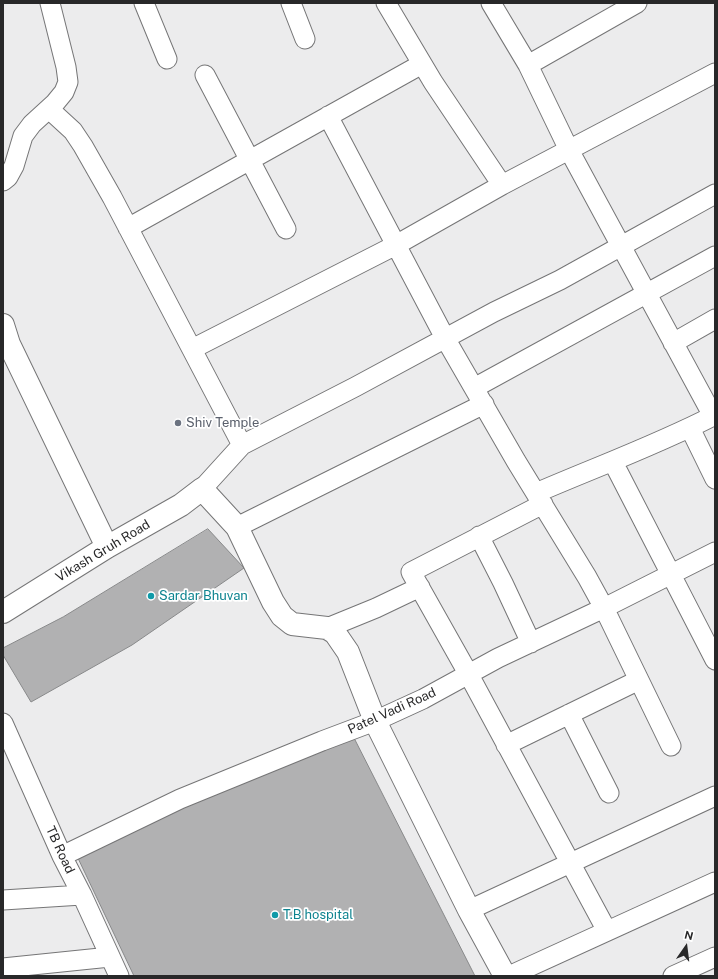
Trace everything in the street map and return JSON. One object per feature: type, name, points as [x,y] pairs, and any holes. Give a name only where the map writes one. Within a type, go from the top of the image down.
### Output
[{"type":"street","points":[[3,181],[8,177],[14,166],[23,136],[32,124],[49,109],[64,92],[68,82],[66,66],[50,3]]},
{"type":"street","points":[[144,3],[167,59]]},
{"type":"street","points":[[291,3],[304,39]]},
{"type":"street","points":[[386,3],[422,64],[502,185]]},
{"type":"street","points":[[491,3],[528,64],[569,150],[646,294],[714,416],[613,462],[577,475],[479,536],[411,572],[469,675],[607,931]]},
{"type":"street","points":[[528,64],[637,3]]},
{"type":"street","points":[[128,228],[422,64]]},
{"type":"street","points":[[192,349],[396,245],[502,185],[715,73]]},
{"type":"street","points":[[205,75],[286,229]]},
{"type":"street","points":[[49,109],[73,131],[80,141],[128,228],[242,445]]},
{"type":"street","points":[[328,116],[445,338],[604,608],[670,746]]},
{"type":"street","points":[[505,976],[469,910],[375,721],[348,652],[336,633],[327,628],[292,624],[282,616],[273,602],[237,527],[202,488],[242,445],[494,312],[560,280],[715,194]]},
{"type":"street","points":[[237,527],[479,396],[646,294],[715,256]]},
{"type":"street","points":[[673,343],[715,319]]},
{"type":"street","points":[[3,325],[9,344],[107,547]]},
{"type":"street","points":[[690,428],[715,479]]},
{"type":"street","points":[[613,462],[715,660]]},
{"type":"street","name":"Vikash Gruh Road","points":[[3,612],[107,547],[181,505],[202,488]]},
{"type":"street","points":[[479,536],[503,583],[530,643]]},
{"type":"street","name":"Patel Vadi Road","points":[[62,856],[180,799],[294,752],[375,721],[423,699],[498,658],[604,608],[715,552]]},
{"type":"street","points":[[327,628],[376,608],[420,587]]},
{"type":"street","points":[[506,745],[639,680]]},
{"type":"street","points":[[569,714],[609,793]]},
{"type":"street","name":"TB Road","points":[[3,722],[62,856],[82,895],[119,976]]},
{"type":"street","points":[[469,910],[715,796]]},
{"type":"street","points":[[509,976],[715,882]]},
{"type":"street","points":[[3,900],[82,895]]},
{"type":"street","points":[[3,968],[110,957]]},
{"type":"street","points":[[673,976],[715,957]]},
{"type":"building","name":"Sardar Bhuvan","points":[[208,529],[244,568],[132,645],[31,702],[3,655],[3,648],[63,617]]},
{"type":"building","name":"T.B hospital","points":[[351,732],[475,976],[134,976],[76,854]]},
{"type":"place","name":"Shiv Temple","points":[[178,423]]},
{"type":"place","name":"Sardar Bhuvan","points":[[151,596]]},
{"type":"place","name":"T.B hospital","points":[[275,915]]}]
